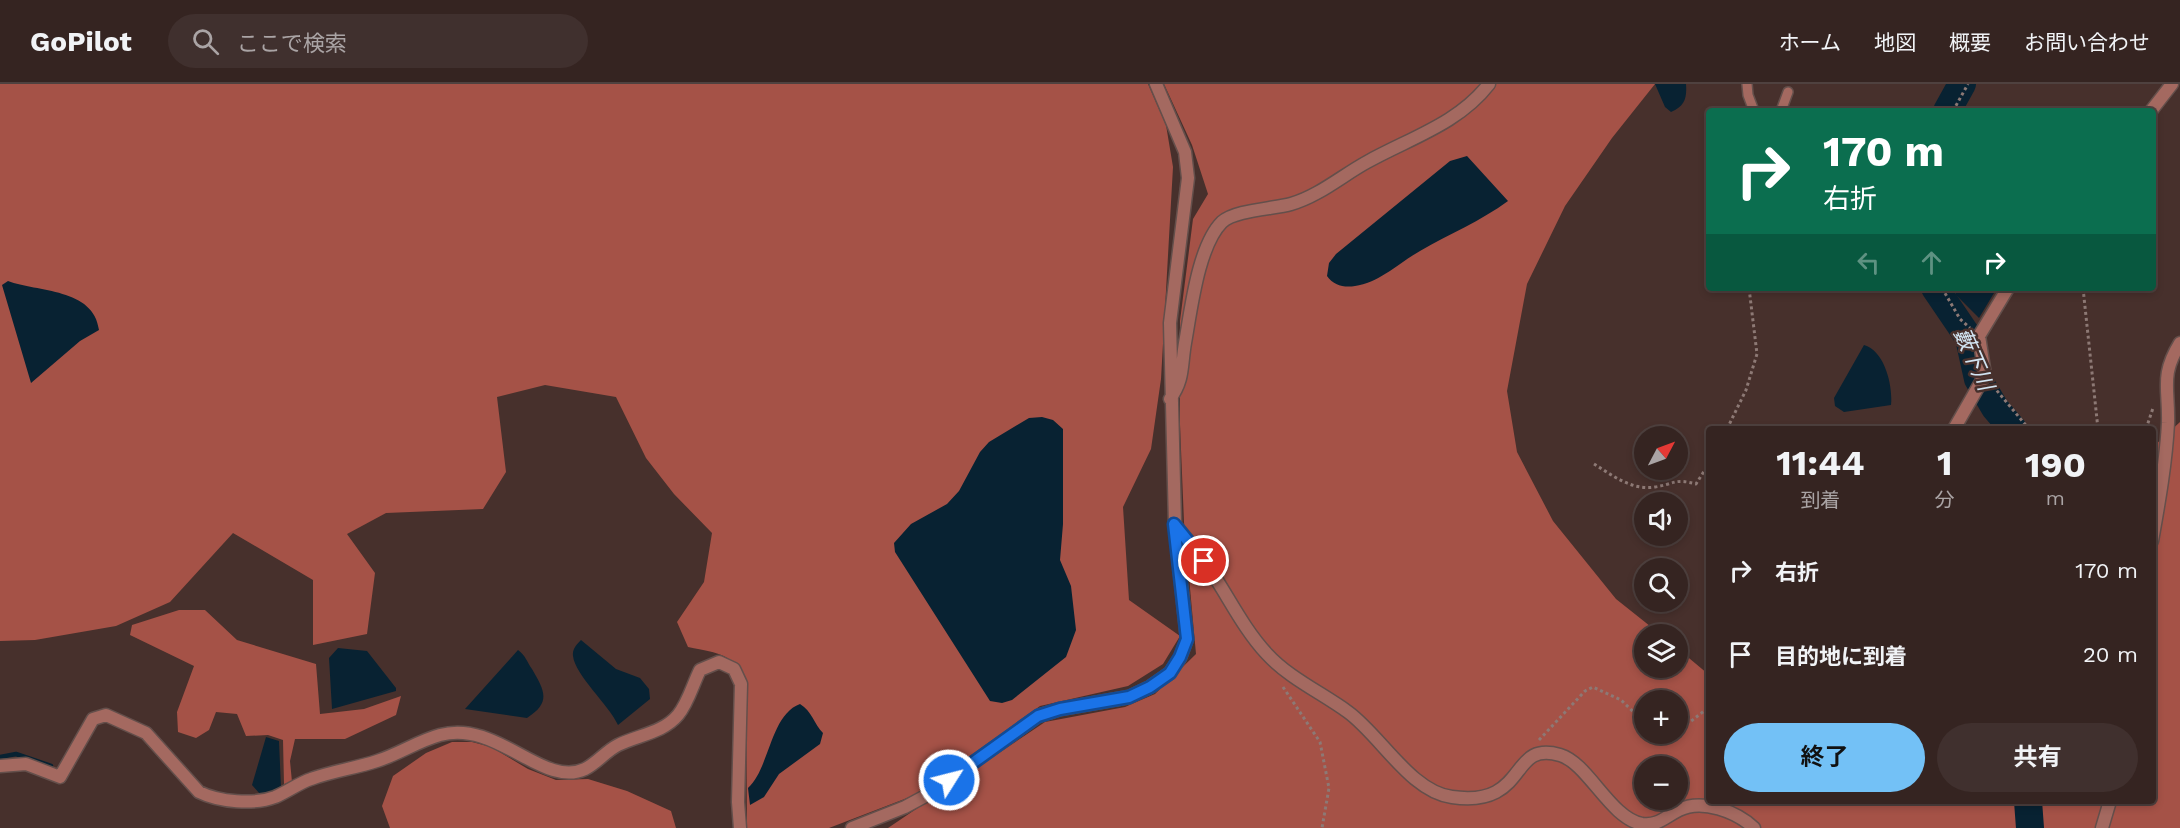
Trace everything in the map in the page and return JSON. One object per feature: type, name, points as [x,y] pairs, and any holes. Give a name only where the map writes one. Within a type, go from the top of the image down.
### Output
[{"type":"street","points":[[852,828],[905,807],[931,793],[1038,716],[1060,709],[1129,697],[1150,687],[1170,673],[1180,657],[1187,639],[1174,524],[1170,323],[1188,178],[1185,152],[1156,84]]},
{"type":"street","points":[[1170,399],[1180,385],[1184,345],[1205,250],[1213,232],[1224,220],[1236,214],[1293,203],[1317,192],[1368,161],[1433,130],[1470,104],[1489,84]]},
{"type":"street","points":[[2153,108],[2172,84]]},
{"type":"street","points":[[1956,426],[1982,381],[1979,336],[2006,291]]},
{"type":"street","points":[[2156,512],[2168,421],[2165,384],[2168,369],[2180,343]]},
{"type":"street","points":[[1174,524],[1204,561],[1249,632],[1269,656],[1350,713],[1412,777],[1431,789],[1448,797],[1466,798],[1496,792],[1508,783],[1532,754],[1545,752],[1569,759],[1627,818],[1641,824],[1654,824],[1679,810],[1706,806],[1734,814],[1754,828]]},
{"type":"street","points":[[0,766],[26,764],[60,777],[93,718],[106,715],[146,733],[199,792],[207,796],[239,800],[273,797],[312,779],[379,761],[422,741],[456,732],[488,737],[547,769],[572,772],[584,769],[617,746],[664,727],[680,713],[700,670],[719,662],[734,669],[741,684],[738,802],[740,828]]},
{"type":"street","points":[[2102,828],[2109,804]]},
{"type":"lane","points":[[1747,84],[1748,96],[1753,108]]},
{"type":"lane","points":[[1782,108],[1788,92]]},
{"type":"path","points":[[1955,108],[1968,84]]},
{"type":"path","points":[[1728,426],[1746,390],[1757,354],[1749,291]]},
{"type":"path","points":[[1944,291],[1960,319],[1979,336]]},
{"type":"path","points":[[2083,291],[2098,426]]},
{"type":"path","points":[[1982,381],[1999,395],[2026,426]]},
{"type":"path","points":[[1594,464],[1636,487],[1654,487],[1678,480],[1696,484],[1706,468]]},
{"type":"path","points":[[1282,686],[1320,742],[1329,788],[1322,828]]},
{"type":"path","points":[[1532,754],[1540,737],[1585,691],[1593,687],[1621,700],[1634,712]]},
{"type":"path","points":[[1688,724],[1706,710]]},
{"type":"shaded area","points":[[0,84],[1148,84],[1166,125],[1173,167],[1161,379],[1151,449],[1123,507],[1129,600],[1180,636],[1163,664],[1128,686],[1040,706],[915,795],[829,828],[747,828],[746,685],[736,666],[724,656],[688,647],[677,622],[704,582],[712,533],[674,494],[646,458],[616,397],[545,385],[497,397],[506,472],[483,509],[386,513],[347,534],[375,573],[367,634],[313,645],[313,580],[233,533],[170,602],[116,626],[35,640],[0,641]]},
{"type":"shaded area","points":[[1164,84],[1655,84],[1612,138],[1565,206],[1527,284],[1507,391],[1517,452],[1553,521],[1616,599],[1647,624],[1634,624],[1634,678],[1688,678],[1688,657],[1706,672],[1706,804],[2156,804],[2156,444],[2180,422],[2180,828],[888,828],[1045,722],[1125,707],[1155,694],[1196,654],[1184,522],[1180,425],[1180,321],[1193,219],[1208,194],[1192,145]]},
{"type":"shaded area","points":[[179,610],[205,610],[237,640],[316,664],[320,714],[364,709],[401,696],[396,715],[345,739],[295,739],[290,761],[292,782],[284,784],[283,740],[268,735],[246,736],[237,714],[216,712],[209,730],[196,738],[178,732],[177,712],[194,666],[130,635],[132,625]]},
{"type":"shaded area","points":[[452,742],[472,742],[491,747],[528,769],[556,780],[588,779],[627,791],[671,811],[676,828],[390,828],[382,806],[393,776],[426,753]]},
{"type":"water","points":[[1655,84],[1686,84],[1682,104],[1671,112],[1665,107]]},
{"type":"water","points":[[1467,156],[1508,201],[1372,281],[1347,287],[1329,279],[1327,276],[1329,263],[1336,254],[1450,161]]},
{"type":"water","points":[[8,281],[76,299],[87,306],[95,316],[99,330],[80,341],[31,383],[2,285]]},
{"type":"water","points":[[1956,291],[1995,291],[1979,318],[1956,295]]},
{"type":"water","points":[[1864,345],[1877,354],[1886,370],[1891,388],[1891,405],[1844,412],[1835,406],[1834,398]]},
{"type":"water","points":[[1042,417],[1053,420],[1063,429],[1063,524],[1060,560],[1071,586],[1076,630],[1066,657],[1012,700],[1002,703],[990,701],[895,552],[894,543],[911,524],[947,504],[959,491],[980,452],[989,442],[1029,418]]},
{"type":"water","points":[[581,640],[616,669],[640,678],[649,689],[650,699],[618,725],[575,664],[573,651]]},
{"type":"water","points":[[338,648],[367,651],[396,691],[332,709],[329,658]]},
{"type":"water","points":[[518,650],[526,659],[542,690],[543,701],[540,707],[527,718],[465,709]]},
{"type":"water","points":[[800,704],[823,733],[820,744],[779,774],[764,797],[750,805],[748,788],[761,768],[776,730],[790,710]]},
{"type":"water","points":[[266,737],[279,741],[281,788],[260,794],[252,785]]},
{"type":"waterway","name":"藪下川","points":[[1949,108],[1962,84]]},
{"type":"waterway","name":"藪下川","points":[[1937,291],[1969,338],[1978,379],[1995,408],[2010,426]]},
{"type":"waterway","points":[[0,757],[16,754],[51,766]]},
{"type":"waterway","name":"藪下川","points":[[2028,804],[2030,828]]},
{"type":"route","points":[[949,780],[1038,716],[1060,709],[1129,697],[1150,687],[1170,673],[1187,639],[1174,524],[1204,561]]}]
